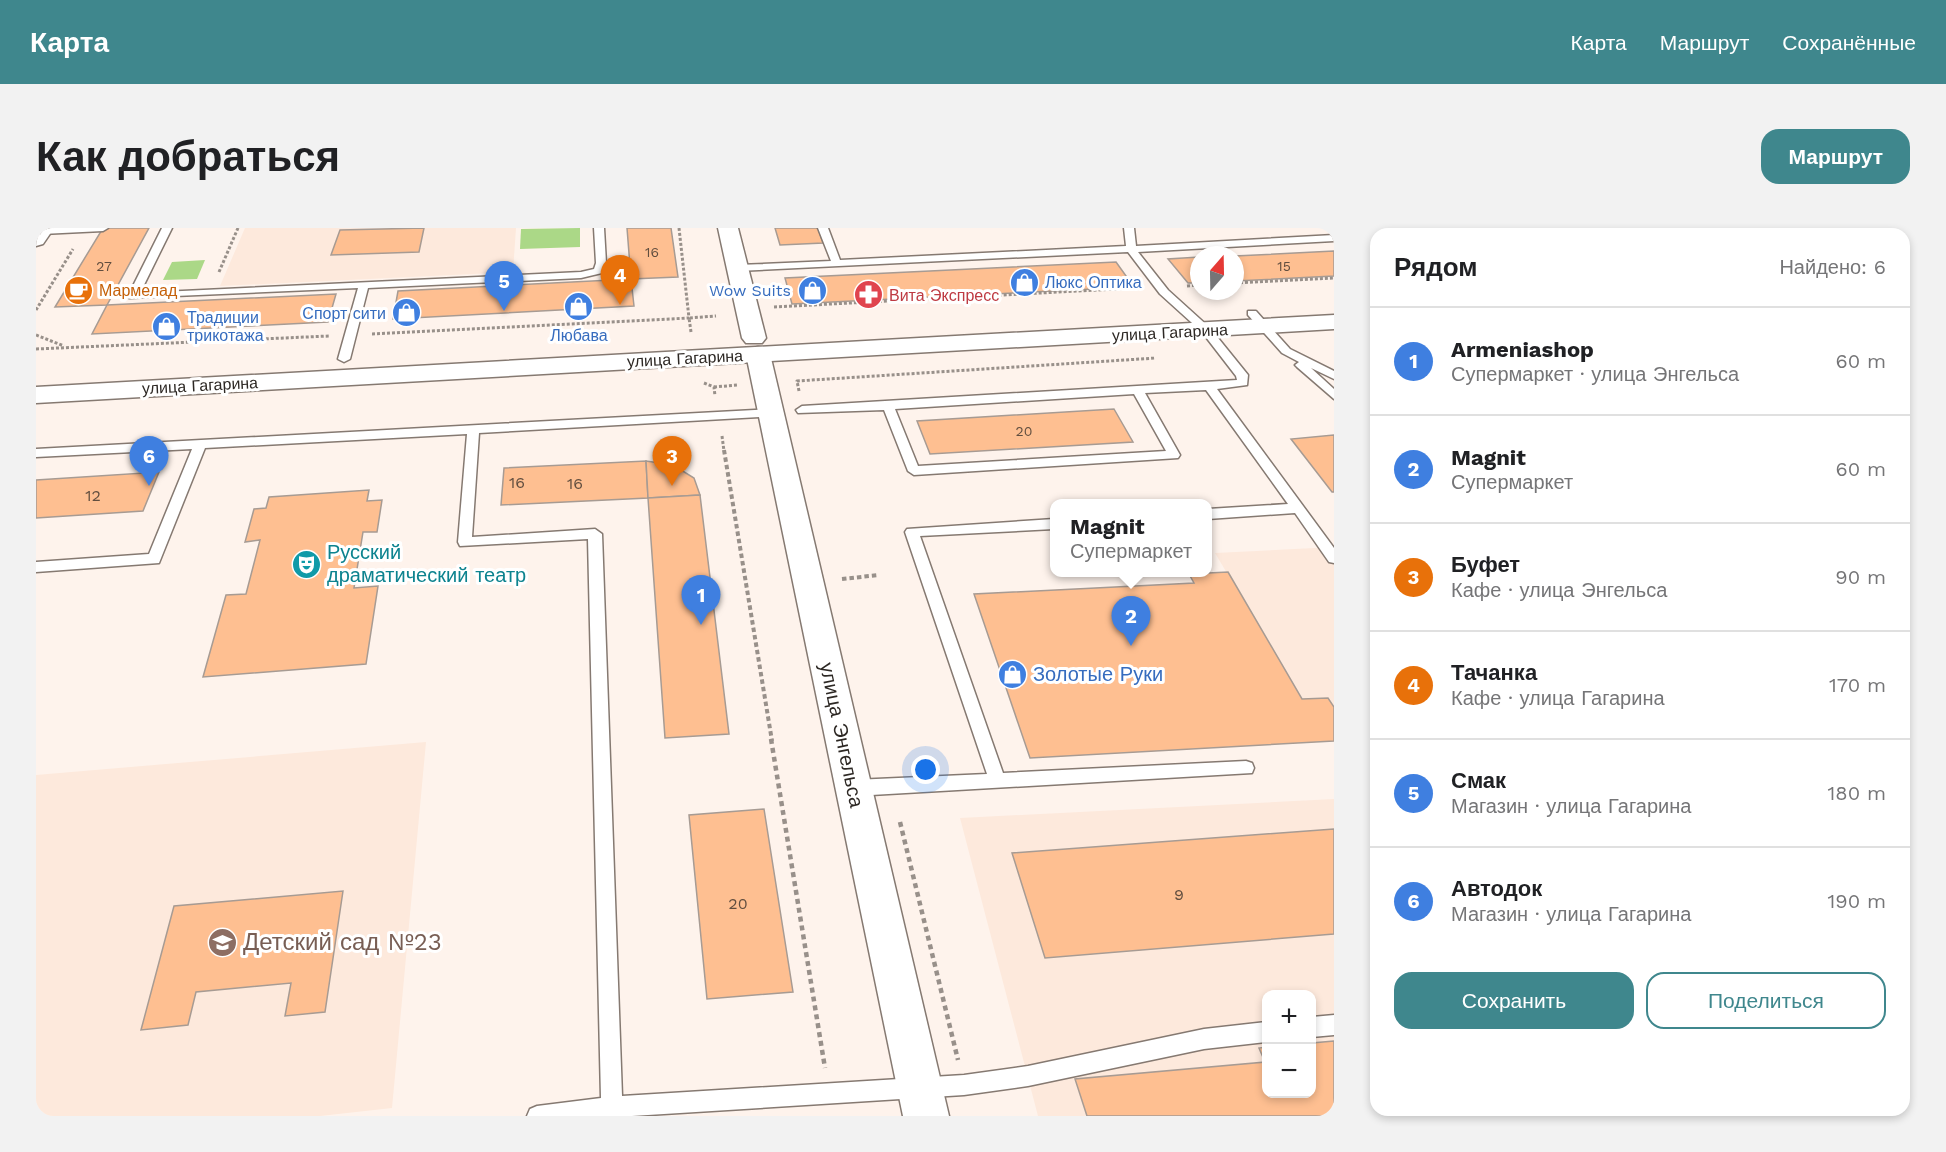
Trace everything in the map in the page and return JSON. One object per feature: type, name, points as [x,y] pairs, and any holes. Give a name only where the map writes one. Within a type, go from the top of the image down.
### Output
[{"type":"main road","name":"улица Энгельса","points":[[728,228],[756,346],[787,412],[872,787],[923,1103]]},
{"type":"main road","name":"улица Гагарина","points":[[1257,320],[1334,309]]},
{"type":"main road","name":"улица Гагарина","points":[[36,394],[756,346],[1257,320],[1334,322]]},
{"type":"main road","name":"улица Гагарина","points":[[36,375],[344,359],[756,346]]},
{"type":"lane","points":[[41,233],[103,228]]},
{"type":"lane","points":[[167,228],[133,296],[581,275],[598,271],[601,263],[600,228]]},
{"type":"lane","points":[[823,228],[836,262]]},
{"type":"lane","points":[[36,453],[787,412],[1209,387],[1243,382],[1242,375],[1199,323],[1160,287],[1131,249],[1129,228]]},
{"type":"lane","points":[[738,268],[1334,238]]},
{"type":"lane","points":[[344,359],[364,285]]},
{"type":"lane","points":[[1257,320],[1286,351],[1334,395]]},
{"type":"lane","points":[[1286,351],[1334,375]]},
{"type":"lane","points":[[1209,387],[1334,558]]},
{"type":"lane","points":[[888,406],[915,471],[1174,455],[1138,391]]},
{"type":"lane","points":[[473,429],[465,542],[595,534],[612,1112]]},
{"type":"lane","points":[[36,567],[154,560],[200,444]]},
{"type":"lane","points":[[1212,514],[1298,508]]},
{"type":"lane","points":[[998,781],[912,532],[1050,524]]},
{"type":"lane","points":[[872,787],[1246,768]]},
{"type":"lane","points":[[1316,1027],[1334,1025]]},
{"type":"lane","points":[[537,1116],[923,1103],[964,1085],[1028,1076],[1204,1039],[1262,1032]]},
{"type":"path","points":[[210,292],[238,228]]},
{"type":"path","points":[[679,228],[691,332]]},
{"type":"path","points":[[36,310],[86,229]]},
{"type":"path","points":[[1244,283],[1334,278]]},
{"type":"path","points":[[1262,282],[1267,287]]},
{"type":"path","points":[[764,307],[1160,287]]},
{"type":"path","points":[[989,296],[993,302]]},
{"type":"path","points":[[884,301],[888,308]]},
{"type":"path","points":[[36,349],[716,316]]},
{"type":"path","points":[[36,335],[67,348]]},
{"type":"path","points":[[787,412],[797,381],[1166,358]]},
{"type":"path","points":[[714,387],[738,386]]},
{"type":"path","points":[[839,568],[844,590]]},
{"type":"path","points":[[842,579],[879,576]]},
{"type":"path","points":[[872,787],[964,1085]]},
{"type":"shaded area","points":[[245,228],[516,228],[513,272],[220,286]]},
{"type":"shaded area","points":[[1334,547],[1334,707],[1328,698],[1302,699],[1215,553]]},
{"type":"shaded area","name":"Детский сад №23","points":[[426,742],[392,1108],[320,1116],[36,1116],[36,775]]},
{"type":"shaded area","points":[[1334,799],[1334,1116],[1038,1116],[960,818]]},
{"type":"green space","points":[[580,228],[580,247],[520,249],[521,229]]},
{"type":"green space","points":[[205,260],[197,279],[163,280],[172,262]]},
{"type":"building","points":[[103,228],[149,228],[107,305],[55,307]]},
{"type":"building","points":[[424,228],[419,252],[331,255],[340,230]]},
{"type":"building","points":[[627,228],[671,228],[678,277],[631,279]]},
{"type":"building","points":[[775,228],[818,228],[823,243],[780,245]]},
{"type":"building","points":[[1334,251],[1334,276],[1244,281],[1244,256]]},
{"type":"building","points":[[1190,258],[1190,283],[1188,283],[1168,259]]},
{"type":"building","points":[[1116,262],[1134,287],[792,304],[785,278]]},
{"type":"building","points":[[631,279],[634,306],[393,319],[398,291]]},
{"type":"building","points":[[336,294],[328,322],[92,334],[107,305]]},
{"type":"building","points":[[1114,409],[1133,442],[930,454],[917,421]]},
{"type":"building","points":[[1334,435],[1334,492],[1332,492],[1291,439]]},
{"type":"building","points":[[646,461],[648,498],[501,505],[504,468]]},
{"type":"building","points":[[646,461],[673,465],[694,478],[700,495],[648,498]]},
{"type":"building","points":[[159,472],[143,511],[36,518],[36,480]]},
{"type":"building","name":"Русский драматический театр","points":[[369,490],[367,501],[382,500],[377,532],[363,532],[354,588],[378,586],[366,664],[203,677],[226,595],[246,594],[260,540],[245,542],[254,509],[266,508],[269,497]]},
{"type":"building","points":[[700,495],[729,734],[665,738],[648,498]]},
{"type":"building","points":[[1228,572],[1302,699],[1328,698],[1334,707],[1334,741],[1030,758],[974,594],[1194,583],[1191,577],[1212,577],[1212,573]]},
{"type":"building","points":[[764,809],[793,992],[707,999],[689,815]]},
{"type":"building","points":[[1334,829],[1334,934],[1045,958],[1012,853]]},
{"type":"building","points":[[343,891],[325,1012],[285,1016],[291,983],[196,992],[188,1025],[141,1030],[174,906]]},
{"type":"building","points":[[1334,1041],[1334,1116],[1087,1116],[1075,1079],[1262,1062],[1262,1098],[1316,1098],[1316,1043]]},
{"type":"place","name":"Люкс Оптика","points":[[1024,282]]},
{"type":"place","name":"Мармелад","points":[[78,290]]},
{"type":"place","name":"Wow Suits","points":[[812,290]]},
{"type":"place","name":"Вита Экспресс","points":[[868,295]]},
{"type":"place","name":"Тачанка","points":[[620,305]]},
{"type":"place","name":"Любава","points":[[579,307]]},
{"type":"place","name":"Смак","points":[[504,311]]},
{"type":"place","name":"Спорт сити","points":[[407,313]]},
{"type":"place","name":"Традиции трикотажа","points":[[166,326]]},
{"type":"place","name":"Автодок","points":[[149,486]]},
{"type":"place","name":"Буфет","points":[[672,486]]},
{"type":"place","name":"Русский драматический театр","points":[[306,564]]},
{"type":"place","name":"Armeniashop","points":[[701,625]]},
{"type":"place","name":"Magnit","points":[[1131,646]]},
{"type":"place","name":"Золотые Руки","points":[[1012,674]]},
{"type":"place","name":"Детский сад №23","points":[[222,942]]}]
